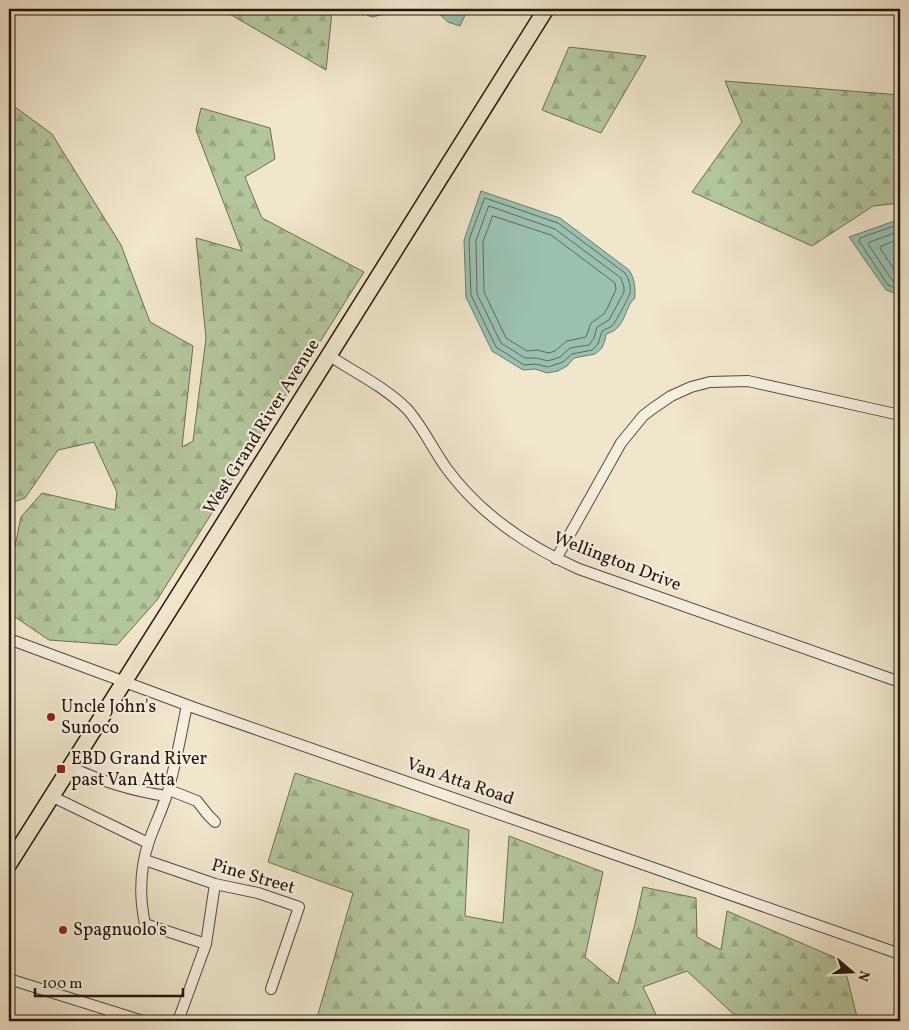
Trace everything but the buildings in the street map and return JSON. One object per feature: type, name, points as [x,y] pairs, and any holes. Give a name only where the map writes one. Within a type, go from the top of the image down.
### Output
[{"type":"main road","name":"West Grand River Avenue","points":[[9,864],[546,9]]},
{"type":"street","name":"Wellington Drive","points":[[328,355],[399,402],[420,425],[450,474],[476,502],[505,528],[556,559],[579,569],[900,682]]},
{"type":"street","points":[[556,559],[621,443],[648,412],[671,396],[691,387],[710,382],[748,381],[900,415]]},
{"type":"street","name":"Van Atta Road","points":[[9,639],[187,705],[900,954]]},
{"type":"street","points":[[187,705],[168,793],[148,843],[144,860],[140,888],[141,906],[145,924],[206,944]]},
{"type":"street","points":[[70,766],[102,781],[138,791],[168,793],[197,801],[215,822]]},
{"type":"street","points":[[51,796],[148,843]]},
{"type":"street","name":"Pine Street","points":[[144,860],[216,884],[258,893],[300,907],[272,989]]},
{"type":"street","points":[[178,1021],[206,944],[216,884]]},
{"type":"street","points":[[9,979],[143,1021]]},
{"type":"green space","points":[[221,9],[331,9],[326,70]]},
{"type":"green space","points":[[569,47],[646,56],[601,133],[542,110]]},
{"type":"green space","points":[[725,81],[900,95],[900,203],[873,206],[812,246],[692,192],[742,122]]},
{"type":"green space","points":[[9,107],[15,107],[52,134],[121,245],[150,322],[193,346],[182,447],[193,441],[206,338],[196,238],[242,251],[196,130],[201,108],[270,128],[275,159],[245,177],[262,218],[364,272],[157,600],[117,645],[49,640],[9,613],[9,575],[21,517],[42,493],[115,510],[117,492],[94,442],[58,450],[25,498],[11,503],[9,512]]},
{"type":"green space","points":[[295,773],[469,830],[465,916],[503,923],[509,836],[603,872],[585,957],[618,984],[643,887],[696,898],[697,937],[721,950],[727,911],[843,961],[858,1021],[741,1021],[687,971],[643,987],[659,1021],[316,1021],[353,893],[268,862]]},
{"type":"water","points":[[352,9],[468,9],[460,26],[448,22],[436,11],[385,14],[372,17]]},
{"type":"water","points":[[481,191],[560,218],[629,270],[634,280],[635,298],[620,325],[615,330],[606,334],[602,348],[595,354],[574,358],[567,366],[558,371],[547,373],[535,369],[523,370],[492,351],[466,297],[464,240]]},
{"type":"water","points":[[900,219],[900,295],[886,290],[849,237]]},
{"type":"place","name":"Uncle John's Sunoco","points":[[51,717]]},
{"type":"place","name":"EBD Grand River past Van Atta","points":[[61,769]]},
{"type":"place","name":"Spagnuolo's","points":[[63,930]]}]
